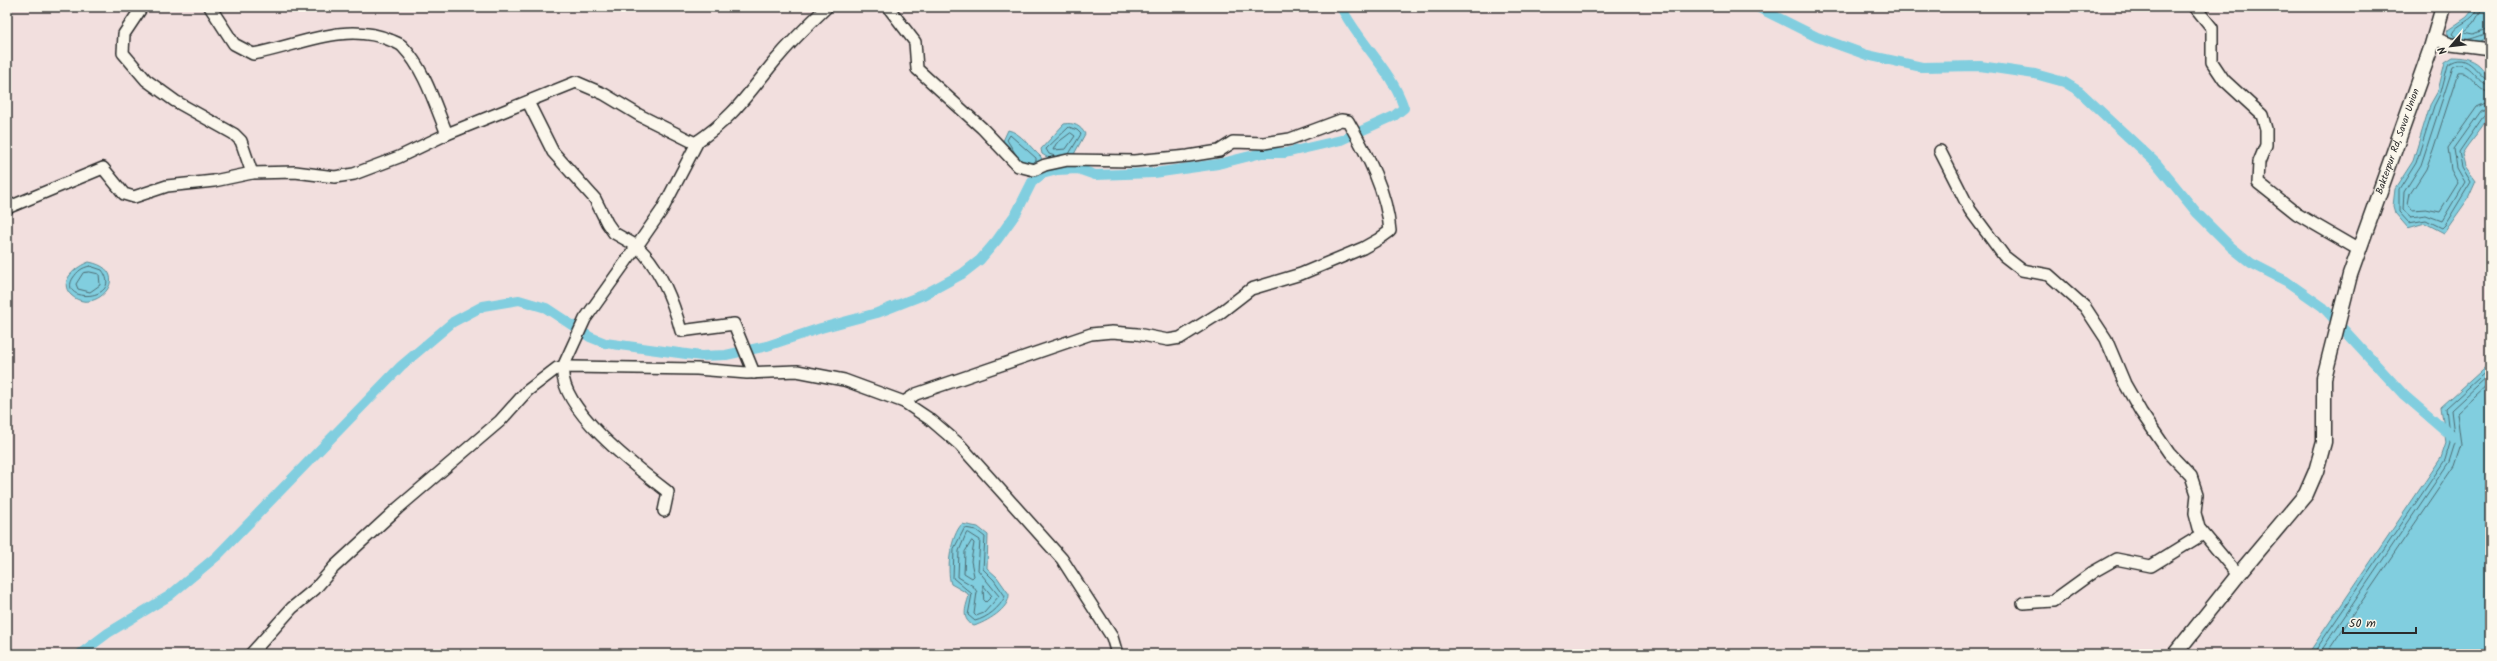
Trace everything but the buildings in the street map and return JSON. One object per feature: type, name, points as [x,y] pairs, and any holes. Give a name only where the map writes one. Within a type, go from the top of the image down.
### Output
[{"type":"street","points":[[142,7],[124,34],[124,53],[146,80],[176,100],[234,134],[241,142],[252,173]]},
{"type":"street","points":[[210,7],[234,44],[253,54],[302,41],[357,31],[378,35],[402,45],[419,70],[447,134]]},
{"type":"street","points":[[664,511],[668,492],[589,424],[568,393],[562,375],[563,367],[585,319],[662,210],[698,141],[726,120],[775,61],[827,7]]},
{"type":"street","points":[[888,7],[915,42],[917,69],[982,128],[1018,166],[1034,170],[1045,165],[1068,160],[1134,161],[1188,156],[1219,150],[1233,142],[1264,143],[1290,139],[1341,120],[1348,121],[1372,169],[1388,213],[1390,231],[1379,240],[1363,248],[1301,274],[1251,289],[1220,313],[1180,338],[1168,340],[1137,334],[1112,332],[1091,334],[916,394],[904,402]]},
{"type":"street","points":[[2195,7],[2212,28],[2212,62],[2224,80],[2262,115],[2266,129],[2266,145],[2259,162],[2258,183],[2297,214],[2360,250]]},
{"type":"street","name":"Bakterpur Rd, Savar Union","points":[[2175,654],[2238,575],[2306,494],[2316,471],[2324,442],[2324,378],[2350,275],[2434,38],[2443,7]]},
{"type":"street","points":[[2434,38],[2451,44],[2490,49]]},
{"type":"street","points":[[7,208],[103,168],[124,194],[134,197],[167,186],[214,181],[252,173],[296,172],[335,177],[354,174],[400,157],[447,134],[528,102],[566,84],[576,82],[604,94],[639,115],[695,143],[698,141]]},
{"type":"street","points":[[528,102],[553,152],[595,199],[607,223],[614,233],[637,246],[648,257],[673,301],[681,332],[734,324],[754,373]]},
{"type":"street","points":[[1940,151],[1970,210],[2004,256],[2022,270],[2048,275],[2085,307],[2106,339],[2125,384],[2141,412],[2169,453],[2191,476],[2197,494],[2195,512],[2203,534],[2238,575]]},
{"type":"street","points":[[251,654],[292,608],[398,508],[495,426],[535,384],[557,368],[563,367],[697,369],[754,373],[797,371],[820,375],[866,387],[904,402],[960,444],[1062,559],[1112,637],[1117,654]]},
{"type":"street","points":[[2023,603],[2053,601],[2093,572],[2116,559],[2151,566],[2203,534]]},
{"type":"water","points":[[2475,7],[2490,7],[2490,36],[2475,44],[2450,39],[2447,33],[2448,30],[2467,17]]},
{"type":"water","points":[[2453,57],[2470,60],[2477,63],[2485,74],[2490,89],[2489,114],[2483,126],[2462,154],[2465,166],[2476,181],[2468,199],[2444,233],[2425,223],[2408,228],[2395,213],[2393,206],[2395,189],[2413,161],[2430,105],[2438,91],[2445,62]]},
{"type":"water","points":[[1064,124],[1076,125],[1085,134],[1073,156],[1061,159],[1046,157],[1042,154],[1041,149]]},
{"type":"water","points":[[1008,130],[1021,137],[1041,157],[1042,161],[1038,165],[1021,165],[1003,141]]},
{"type":"water","points":[[89,262],[103,267],[109,274],[110,282],[107,290],[100,297],[91,301],[81,301],[71,295],[67,290],[67,279],[79,267]]},
{"type":"water","points":[[2490,363],[2490,654],[2308,654],[2441,458],[2446,443],[2441,407]]},
{"type":"water","points":[[962,524],[978,527],[988,535],[987,568],[997,577],[1009,594],[1006,605],[1002,610],[991,618],[974,626],[967,620],[965,613],[969,596],[967,593],[951,584],[949,570],[952,544],[958,529]]},
{"type":"waterway","points":[[80,654],[108,633],[169,596],[217,556],[401,366],[453,322],[483,306],[519,300],[546,308],[590,337],[605,343],[701,356],[726,355],[767,346],[821,328],[877,313],[923,295],[962,274],[980,260],[997,240],[1017,212],[1032,182],[1042,174],[1057,170],[1078,169],[1095,175],[1154,173],[1218,164],[1262,153],[1285,153],[1341,140],[1394,116],[1404,108],[1399,94],[1392,81],[1348,20],[1341,7]]},
{"type":"waterway","points":[[1757,7],[1817,37],[1867,55],[1922,67],[1980,66],[2035,74],[2064,82],[2079,91],[2157,164],[2197,213],[2231,247],[2251,263],[2286,281],[2323,307],[2404,395],[2454,438]]}]
